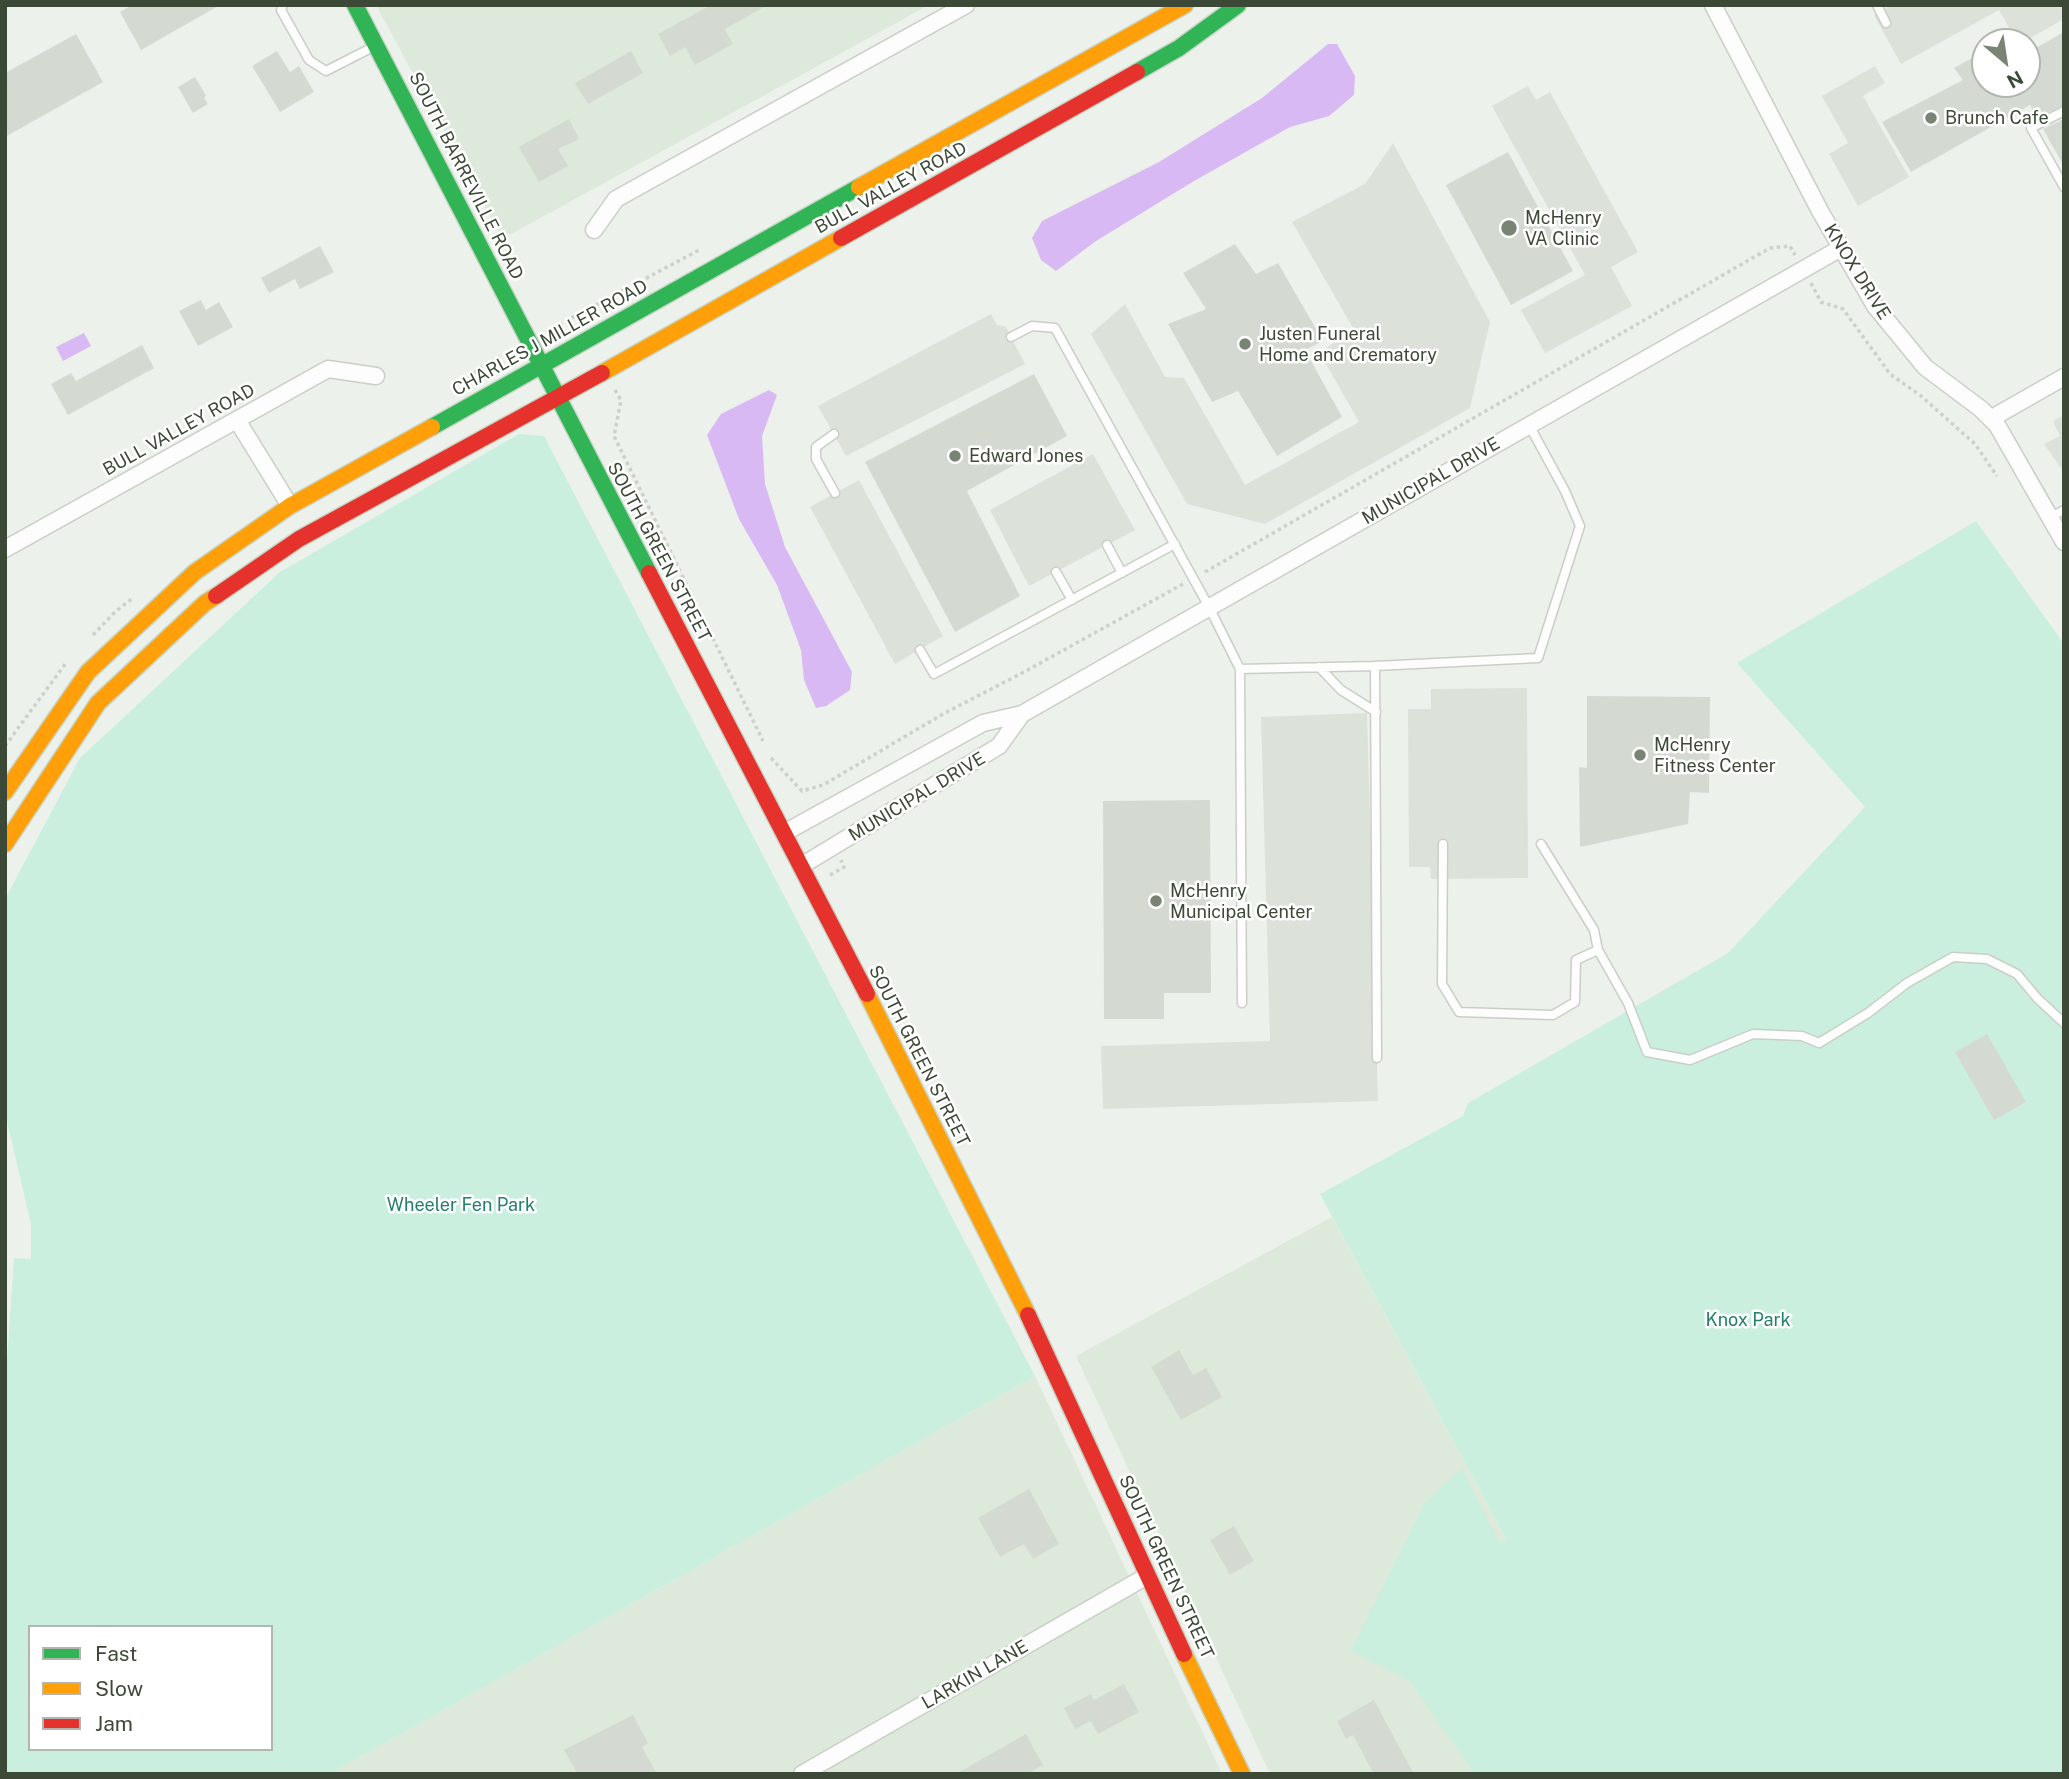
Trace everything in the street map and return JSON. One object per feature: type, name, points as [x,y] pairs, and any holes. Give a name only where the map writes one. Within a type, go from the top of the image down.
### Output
[{"type":"street","name":"SOUTH BARREVILLE ROAD","points":[[355,5],[494,271],[540,366]]},
{"type":"street","points":[[594,230],[616,199],[966,5]]},
{"type":"street","name":"CHARLES J MILLER ROAD","points":[[5,793],[88,672],[195,572],[290,506],[1185,5]]},
{"type":"street","name":"BULL VALLEY ROAD","points":[[557,397],[1178,48],[1238,5]]},
{"type":"street","name":"KNOX DRIVE","points":[[1713,5],[1841,248],[1875,306],[1925,367],[1992,418],[2057,514],[2064,542]]},
{"type":"street","name":"MUNICIPAL DRIVE","points":[[784,833],[983,723],[1022,714],[1841,248]]},
{"type":"street","name":"SOUTH GREEN STREET","points":[[540,366],[801,866],[1044,1345],[1147,1576],[1242,1774]]},
{"type":"street","name":"BULL VALLEY ROAD","points":[[5,549],[328,369],[376,376]]},
{"type":"street","points":[[1992,418],[2064,377]]},
{"type":"street","points":[[5,844],[97,703],[205,603],[299,539],[557,397]]},
{"type":"street","points":[[237,420],[290,506]]},
{"type":"street","name":"MUNICIPAL DRIVE","points":[[801,866],[999,746],[1022,714]]},
{"type":"street","name":"LARKIN LANE","points":[[802,1774],[1147,1576]]},
{"type":"lane","points":[[283,5],[281,10],[309,60],[326,71],[376,45]]},
{"type":"lane","points":[[1877,5],[1886,23]]},
{"type":"lane","points":[[2064,111],[2031,128],[2064,187]]},
{"type":"lane","points":[[1012,337],[1032,326],[1055,328],[1175,544],[1240,669],[1241,1003]]},
{"type":"lane","points":[[1240,669],[1538,658],[1580,526],[1565,491],[1529,425]]},
{"type":"lane","points":[[834,434],[816,447],[816,459],[835,493]]},
{"type":"lane","points":[[920,650],[934,674],[1175,544]]},
{"type":"lane","points":[[1107,545],[1122,573]]},
{"type":"lane","points":[[1056,572],[1072,600]]},
{"type":"lane","points":[[1375,666],[1377,1058]]},
{"type":"lane","points":[[1319,667],[1341,690],[1376,712]]},
{"type":"lane","points":[[1443,844],[1443,984],[1459,1012],[1553,1015],[1576,1002],[1576,960],[1598,950]]},
{"type":"lane","points":[[1541,844],[1594,930],[1598,950],[1628,1003],[1647,1052],[1690,1060],[1753,1034],[1802,1036],[1819,1043],[1868,1013],[1907,983],[1953,957],[1987,959],[2017,974],[2038,999],[2064,1023]]},
{"type":"path","points":[[573,315],[585,340]]},
{"type":"path","points":[[603,371],[621,400],[614,436],[772,759],[802,791],[806,789]]},
{"type":"shaded area","points":[[376,5],[929,5],[502,239]]},
{"type":"shaded area","points":[[1892,5],[2064,5],[2064,19],[2041,32],[2041,28],[2009,28],[1999,10],[1901,64],[1874,15]]},
{"type":"shaded area","points":[[1328,44],[1337,44],[1355,76],[1354,95],[1329,116],[1290,127],[1194,181],[1096,241],[1056,271],[1041,260],[1032,238],[1042,221],[1159,162],[1262,98]]},
{"type":"shaded area","points":[[1875,66],[1885,83],[1863,96],[1909,177],[1858,206],[1829,154],[1848,143],[1822,96]]},
{"type":"shaded area","points":[[1528,86],[1536,100],[1550,92],[1638,252],[1611,267],[1632,306],[1545,353],[1521,310],[1585,275],[1492,106]]},
{"type":"shaded area","points":[[1393,143],[1490,322],[1470,408],[1265,524],[1187,504],[1091,334],[1125,304],[1165,377],[1184,378],[1245,485],[1359,422],[1320,353],[1353,328],[1292,222],[1365,184]]},
{"type":"shaded area","points":[[991,314],[997,325],[1006,327],[1025,364],[846,456],[818,406]]},
{"type":"shaded area","points":[[84,333],[91,346],[63,361],[56,347]]},
{"type":"shaded area","points":[[769,390],[777,395],[762,436],[765,484],[785,547],[852,672],[850,690],[826,706],[816,708],[804,680],[801,650],[777,585],[739,519],[707,435],[721,414]]},
{"type":"shaded area","points":[[2064,415],[2064,472],[2044,444],[2060,436],[2053,421]]},
{"type":"shaded area","points":[[1093,454],[1135,530],[1029,586],[990,510]]},
{"type":"shaded area","points":[[859,480],[943,636],[895,664],[810,507]]},
{"type":"shaded area","points":[[1527,688],[1528,878],[1431,879],[1430,867],[1409,867],[1408,709],[1431,709],[1431,689]]},
{"type":"shaded area","points":[[1367,713],[1378,1101],[1103,1109],[1101,1046],[1270,1041],[1261,717]]},
{"type":"shaded area","points":[[1332,1217],[1506,1539],[1380,1611],[1475,1774],[1270,1774],[1076,1356]]},
{"type":"shaded area","points":[[1035,1376],[1222,1774],[330,1774]]},
{"type":"green space","name":"Wheeler Fen Park","points":[[519,434],[544,436],[1035,1376],[330,1774],[5,1774],[5,1389],[14,1258],[31,1259],[31,1224],[5,1113],[5,899],[80,758],[280,572]]},
{"type":"green space","name":"Knox Park","points":[[1976,521],[2064,644],[2064,1774],[1475,1774],[1409,1680],[1351,1651],[1424,1504],[1462,1468],[1499,1543],[1506,1539],[1320,1194],[1463,1116],[1468,1103],[1728,953],[1865,807],[1737,663]]},
{"type":"building","points":[[132,5],[220,5],[141,50],[120,12]]},
{"type":"building","points":[[711,5],[768,5],[725,29],[733,44],[695,65],[685,47],[670,56],[658,34]]},
{"type":"building","points":[[2064,32],[2064,105],[2037,118],[2030,105],[1911,172],[1882,122],[1963,80],[1954,68],[1971,59],[1971,98],[2041,98],[2041,45]]},
{"type":"building","points":[[76,34],[103,82],[5,137],[5,73]]},
{"type":"building","points":[[277,51],[290,72],[299,66],[314,92],[280,112],[252,66]]},
{"type":"building","points":[[631,51],[643,73],[588,104],[575,83]]},
{"type":"building","points":[[195,77],[208,104],[193,113],[178,87]]},
{"type":"building","points":[[569,119],[579,139],[558,149],[568,166],[539,182],[519,147]]},
{"type":"building","points":[[2064,119],[2064,166],[2043,129]]},
{"type":"building","name":"McHenry VA Clinic","points":[[1508,152],[1573,271],[1511,305],[1446,185]]},
{"type":"building","points":[[1235,244],[1256,274],[1278,263],[1323,341],[1305,350],[1342,417],[1277,456],[1238,391],[1212,402],[1168,324],[1206,309],[1183,273]]},
{"type":"building","points":[[320,246],[334,272],[300,289],[295,279],[269,293],[261,278]]},
{"type":"building","points":[[201,300],[206,310],[219,302],[233,327],[198,346],[179,311]]},
{"type":"building","points":[[142,345],[154,368],[68,415],[51,384],[71,373],[76,381]]},
{"type":"building","points":[[1034,374],[1067,436],[967,491],[1020,596],[955,632],[865,462]]},
{"type":"building","points":[[1587,696],[1710,697],[1709,793],[1690,792],[1688,824],[1580,847],[1579,767],[1587,768]]},
{"type":"building","points":[[1210,800],[1211,993],[1164,993],[1164,1019],[1104,1019],[1103,801]]},
{"type":"building","points":[[1987,1034],[2026,1102],[1994,1120],[1955,1052]]},
{"type":"building","points":[[1179,1350],[1193,1375],[1206,1368],[1222,1397],[1181,1420],[1151,1367]]},
{"type":"building","points":[[1029,1489],[1059,1544],[1033,1559],[1024,1544],[1000,1557],[978,1518]]},
{"type":"building","points":[[1234,1526],[1254,1561],[1230,1575],[1210,1540]]},
{"type":"building","points":[[1124,1684],[1139,1712],[1098,1734],[1091,1721],[1075,1729],[1064,1708],[1091,1694],[1094,1700]]},
{"type":"building","points":[[1374,1700],[1414,1774],[1374,1774],[1353,1735],[1346,1739],[1337,1721]]},
{"type":"building","points":[[633,1715],[648,1743],[642,1747],[657,1774],[578,1774],[564,1750]]},
{"type":"building","points":[[1026,1734],[1043,1765],[1027,1774],[956,1774]]},
{"type":"traffic: fast","points":[[355,5],[649,573]]},
{"type":"traffic: fast","points":[[1137,72],[1179,48],[1238,5]]},
{"type":"traffic: fast","points":[[432,427],[859,187]]},
{"type":"traffic: slow","points":[[859,187],[1185,5]]},
{"type":"traffic: slow","points":[[602,373],[841,238]]},
{"type":"traffic: slow","points":[[5,792],[88,672],[195,572],[290,506],[432,427]]},
{"type":"traffic: slow","points":[[5,844],[98,703],[205,603],[216,596]]},
{"type":"traffic: slow","points":[[867,994],[1028,1315]]},
{"type":"traffic: slow","points":[[1184,1654],[1242,1774]]},
{"type":"traffic: jam","points":[[841,238],[1137,72]]},
{"type":"traffic: jam","points":[[216,596],[299,539],[602,373]]},
{"type":"traffic: jam","points":[[649,573],[867,994]]},
{"type":"traffic: jam","points":[[1028,1315],[1184,1654]]},
{"type":"place","name":"Brunch Cafe","points":[[1931,118]]},
{"type":"place","name":"McHenry VA Clinic","points":[[1509,228]]},
{"type":"place","name":"Justen Funeral Home and Crematory","points":[[1245,344]]},
{"type":"place","name":"Edward Jones","points":[[955,456]]},
{"type":"place","name":"McHenry Fitness Center","points":[[1640,755]]},
{"type":"place","name":"McHenry Municipal Center","points":[[1156,901]]}]
